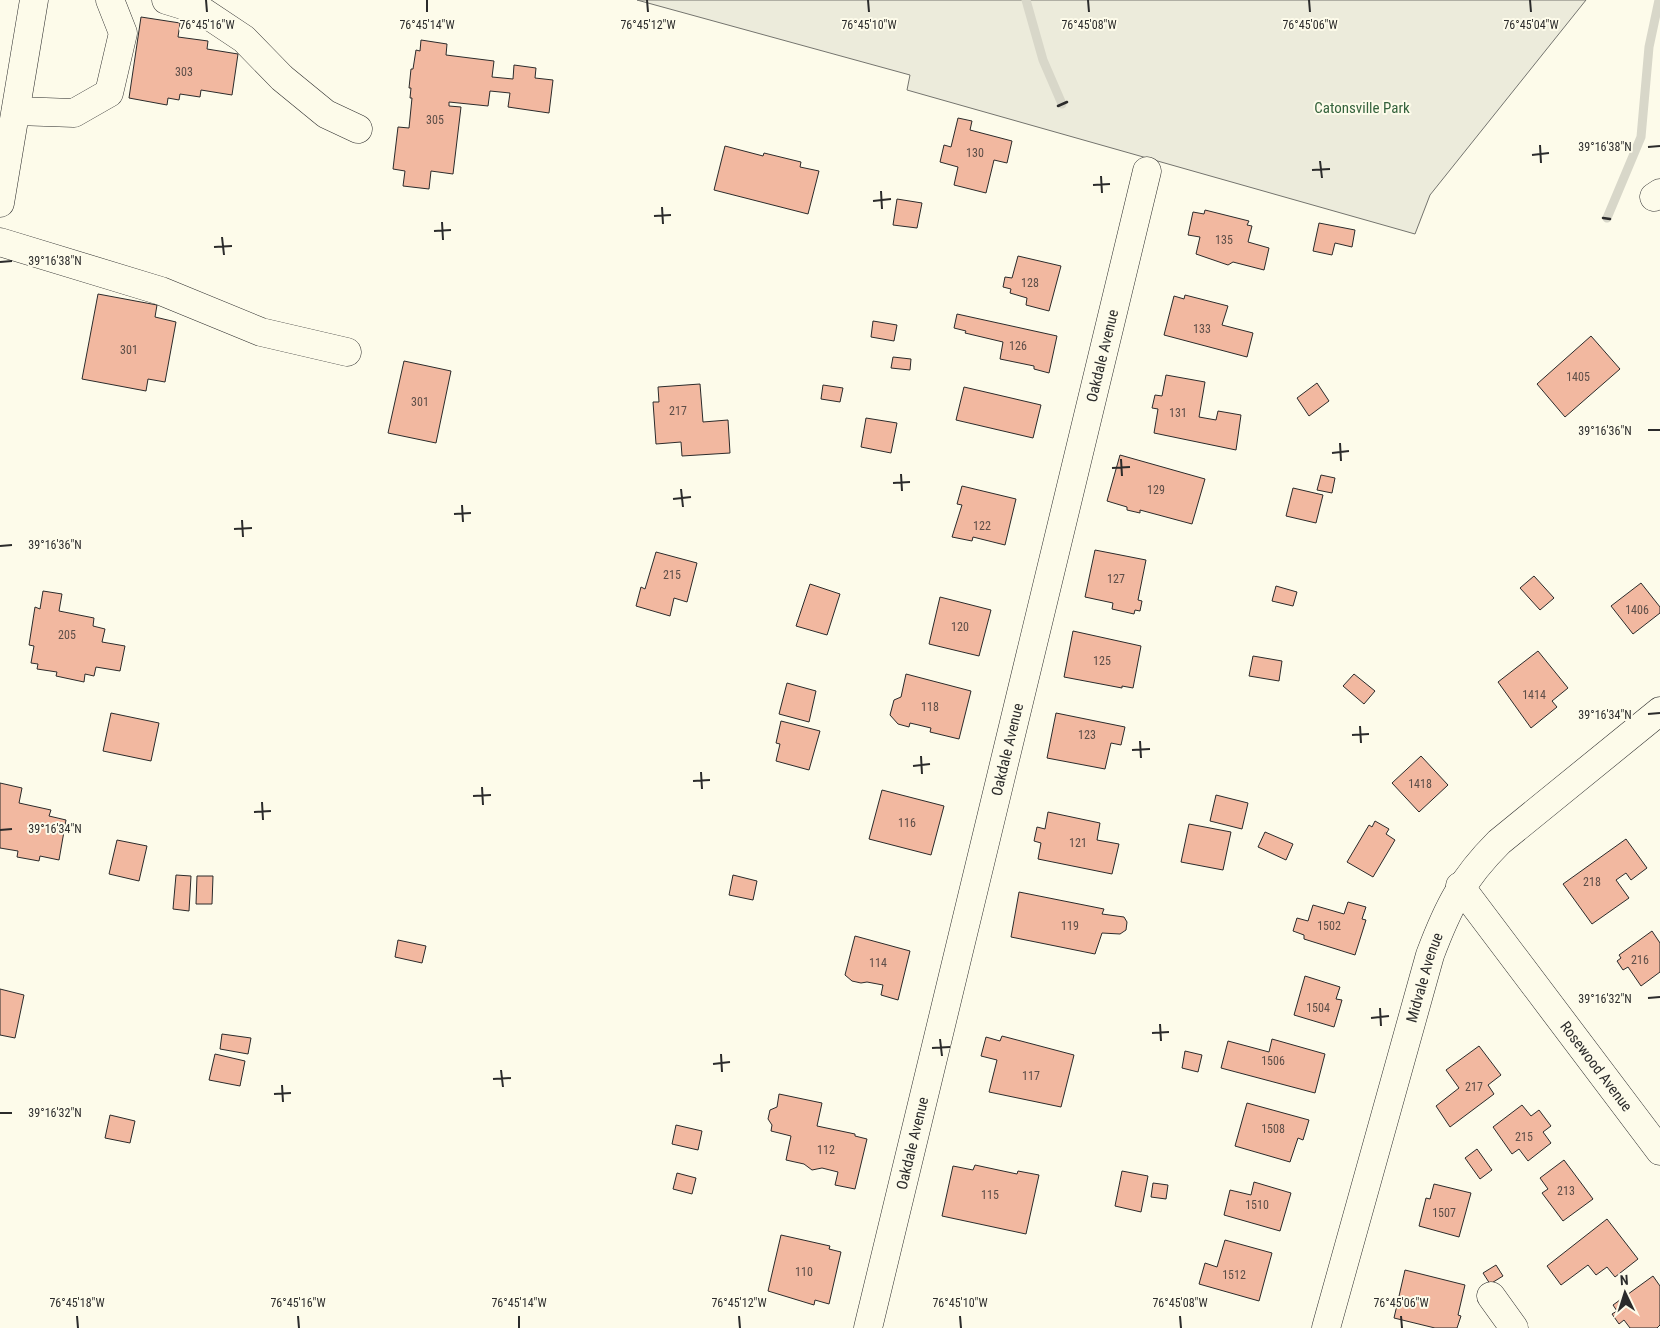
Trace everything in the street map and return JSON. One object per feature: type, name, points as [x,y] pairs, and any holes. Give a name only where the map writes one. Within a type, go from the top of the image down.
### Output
[{"type":"street","points":[[0,203],[34,0]]},
{"type":"street","points":[[16,110],[74,113],[109,93],[123,33],[110,0]]},
{"type":"street","points":[[166,0],[202,11],[244,39],[282,78],[326,114],[358,128]]},
{"type":"street","name":"Oakdale Avenue","points":[[868,1328],[1147,171]]},
{"type":"street","points":[[0,242],[161,291],[262,332],[347,352]]},
{"type":"street","name":"Midvale Avenue","points":[[1326,1328],[1430,955],[1442,921],[1460,886],[1477,864],[1499,842],[1660,712]]},
{"type":"street","name":"Rosewood Avenue","points":[[1460,886],[1660,1151]]},
{"type":"street","points":[[1490,1296],[1514,1328]]},
{"type":"green space","name":"Catonsville Park","points":[[637,0],[1586,0],[1430,195],[1415,234],[907,90],[910,75]]},
{"type":"building","points":[[141,17],[180,23],[178,37],[208,41],[207,49],[238,54],[232,95],[201,90],[200,97],[180,94],[179,100],[168,98],[167,105],[129,98]]},
{"type":"building","points":[[421,40],[447,44],[446,55],[494,61],[492,77],[513,79],[514,65],[536,68],[535,78],[553,80],[549,113],[508,107],[510,93],[490,91],[488,106],[449,102],[449,106],[461,107],[453,174],[431,171],[429,189],[403,186],[405,171],[393,169],[398,127],[409,128],[412,98],[410,98],[411,88],[409,88],[411,69],[413,69],[416,50],[420,51]]},
{"type":"building","points":[[958,118],[972,121],[970,130],[1012,141],[1007,163],[994,160],[986,193],[954,185],[958,167],[940,162],[944,145],[951,147]]},
{"type":"building","points":[[725,146],[763,156],[764,153],[801,162],[800,167],[819,171],[808,214],[714,190]]},
{"type":"building","points":[[897,199],[922,203],[917,228],[893,225]]},
{"type":"building","points":[[1205,210],[1249,221],[1247,225],[1252,226],[1248,242],[1269,248],[1264,270],[1233,262],[1228,265],[1196,254],[1200,237],[1188,235],[1193,212],[1204,214]]},
{"type":"building","points":[[1319,223],[1355,230],[1352,247],[1335,243],[1332,255],[1313,251]]},
{"type":"building","points":[[1018,256],[1061,266],[1049,311],[1026,305],[1027,298],[1010,293],[1011,289],[1003,287],[1005,277],[1012,278]]},
{"type":"building","points":[[98,294],[157,305],[155,317],[176,322],[165,382],[148,379],[146,391],[82,379]]},
{"type":"building","points":[[1185,295],[1228,306],[1222,325],[1253,333],[1247,357],[1164,335],[1174,296],[1184,299]]},
{"type":"building","points":[[957,314],[1057,336],[1049,373],[1034,369],[1034,366],[1000,359],[1003,342],[965,333],[966,331],[954,328]]},
{"type":"building","points":[[873,321],[897,325],[894,341],[871,337]]},
{"type":"building","points":[[1591,336],[1620,369],[1565,417],[1537,384]]},
{"type":"building","points":[[893,357],[911,359],[910,370],[891,368]]},
{"type":"building","points":[[404,361],[451,371],[436,443],[388,433]]},
{"type":"building","points":[[1166,375],[1205,382],[1199,417],[1216,420],[1218,411],[1241,415],[1236,450],[1154,433],[1158,409],[1152,408],[1155,395],[1162,396]]},
{"type":"building","points":[[1317,383],[1329,401],[1309,416],[1297,398]]},
{"type":"building","points":[[700,384],[703,422],[728,420],[730,453],[682,456],[681,442],[656,444],[653,402],[659,402],[658,387]]},
{"type":"building","points":[[823,385],[843,388],[840,402],[821,399]]},
{"type":"building","points":[[964,387],[1041,405],[1033,438],[956,420]]},
{"type":"building","points":[[866,418],[897,423],[891,453],[861,447]]},
{"type":"building","points":[[1120,455],[1205,479],[1192,524],[1140,510],[1140,513],[1127,510],[1127,507],[1107,501]]},
{"type":"building","points":[[1321,475],[1335,478],[1332,493],[1317,490]]},
{"type":"building","points":[[962,486],[1016,499],[1005,545],[973,537],[972,541],[952,537],[962,505],[957,504]]},
{"type":"building","points":[[1293,488],[1323,495],[1316,523],[1286,516]]},
{"type":"building","points":[[1095,550],[1146,560],[1138,600],[1142,601],[1140,611],[1135,610],[1134,614],[1112,609],[1113,603],[1085,597]]},
{"type":"building","points":[[656,552],[697,563],[687,602],[674,598],[670,616],[636,606],[641,587],[645,589]]},
{"type":"building","points":[[1534,576],[1554,598],[1540,610],[1520,588]]},
{"type":"building","points":[[1641,583],[1660,607],[1660,613],[1633,634],[1611,606]]},
{"type":"building","points":[[810,584],[840,594],[827,635],[796,626]]},
{"type":"building","points":[[1276,586],[1297,592],[1293,606],[1272,601]]},
{"type":"building","points":[[43,591],[62,594],[59,611],[94,618],[93,626],[105,629],[102,642],[125,646],[120,671],[96,667],[94,676],[85,674],[84,682],[56,676],[57,672],[37,669],[38,664],[31,663],[34,646],[29,645],[35,607],[40,609]]},
{"type":"building","points":[[940,597],[991,610],[979,656],[929,644]]},
{"type":"building","points":[[1073,631],[1141,646],[1133,688],[1122,686],[1122,688],[1064,677]]},
{"type":"building","points":[[1538,651],[1568,688],[1552,701],[1557,707],[1531,728],[1498,682]]},
{"type":"building","points":[[1253,656],[1282,661],[1279,681],[1249,676]]},
{"type":"building","points":[[906,674],[971,691],[959,739],[930,732],[931,728],[910,723],[909,727],[898,724],[890,715],[894,700],[901,697]]},
{"type":"building","points":[[1354,674],[1375,691],[1364,704],[1343,686]]},
{"type":"building","points":[[787,683],[816,691],[809,722],[779,714]]},
{"type":"building","points":[[111,713],[159,723],[151,761],[103,751]]},
{"type":"building","points":[[1056,713],[1125,727],[1121,745],[1111,743],[1105,769],[1047,758]]},
{"type":"building","points":[[781,721],[820,731],[809,770],[776,761],[780,744],[776,743]]},
{"type":"building","points":[[1421,756],[1448,785],[1419,812],[1392,783]]},
{"type":"building","points":[[0,783],[22,788],[19,803],[51,810],[49,816],[66,820],[59,860],[40,856],[39,861],[17,857],[18,851],[0,848]]},
{"type":"building","points":[[882,790],[944,806],[931,855],[869,839]]},
{"type":"building","points":[[1216,795],[1248,803],[1242,829],[1210,821]]},
{"type":"building","points":[[1048,812],[1100,823],[1097,840],[1119,844],[1112,874],[1038,859],[1041,843],[1034,841],[1037,827],[1045,829]]},
{"type":"building","points":[[1375,821],[1389,829],[1386,834],[1395,840],[1373,877],[1347,862],[1369,825],[1372,827]]},
{"type":"building","points":[[1189,824],[1231,832],[1223,870],[1181,862]]},
{"type":"building","points":[[1265,832],[1293,844],[1286,860],[1258,847]]},
{"type":"building","points":[[1626,839],[1647,868],[1631,880],[1626,873],[1616,880],[1629,898],[1592,924],[1563,884]]},
{"type":"building","points":[[117,840],[147,846],[139,881],[109,874]]},
{"type":"building","points":[[176,875],[191,876],[189,911],[173,909]]},
{"type":"building","points":[[733,875],[757,881],[753,900],[729,895]]},
{"type":"building","points":[[197,876],[213,876],[212,904],[196,904]]},
{"type":"building","points":[[1019,892],[1104,909],[1102,914],[1124,917],[1127,922],[1126,930],[1120,934],[1102,933],[1095,954],[1011,937]]},
{"type":"building","points":[[1348,902],[1366,907],[1362,919],[1366,920],[1355,955],[1304,939],[1304,935],[1293,931],[1297,918],[1308,921],[1313,905],[1344,914]]},
{"type":"building","points":[[1652,931],[1660,943],[1660,972],[1641,986],[1628,967],[1623,970],[1617,961],[1621,958],[1619,955]]},
{"type":"building","points":[[855,936],[910,951],[898,1000],[881,995],[883,985],[852,981],[845,975]]},
{"type":"building","points":[[398,940],[426,946],[422,963],[395,957]]},
{"type":"building","points":[[1305,976],[1340,987],[1336,999],[1342,1000],[1334,1027],[1294,1015]]},
{"type":"building","points":[[0,989],[24,995],[15,1038],[0,1035]]},
{"type":"building","points":[[222,1034],[251,1038],[248,1054],[220,1049]]},
{"type":"building","points":[[1002,1036],[1074,1055],[1061,1107],[989,1092],[997,1060],[981,1056],[986,1037],[1000,1041]]},
{"type":"building","points":[[1272,1039],[1325,1054],[1315,1093],[1221,1068],[1228,1041],[1269,1052]]},
{"type":"building","points":[[1479,1046],[1501,1075],[1488,1085],[1494,1094],[1450,1127],[1436,1106],[1459,1088],[1446,1070]]},
{"type":"building","points":[[1185,1051],[1202,1055],[1198,1072],[1182,1068]]},
{"type":"building","points":[[215,1054],[245,1061],[240,1086],[209,1080]]},
{"type":"building","points":[[779,1094],[822,1103],[817,1126],[855,1134],[855,1136],[867,1139],[855,1189],[835,1185],[838,1172],[822,1168],[812,1170],[804,1164],[786,1160],[791,1136],[771,1131],[772,1125],[768,1119],[770,1110],[777,1107]]},
{"type":"building","points":[[1247,1103],[1309,1120],[1303,1140],[1298,1138],[1290,1162],[1235,1146]]},
{"type":"building","points":[[1522,1105],[1531,1116],[1539,1110],[1551,1126],[1543,1132],[1551,1143],[1528,1161],[1519,1149],[1512,1154],[1493,1127]]},
{"type":"building","points":[[110,1115],[135,1121],[130,1143],[105,1138]]},
{"type":"building","points":[[676,1125],[702,1131],[698,1150],[672,1144]]},
{"type":"building","points":[[1477,1149],[1492,1170],[1480,1179],[1465,1158]]},
{"type":"building","points":[[1564,1160],[1593,1199],[1563,1221],[1542,1193],[1548,1189],[1540,1178]]},
{"type":"building","points":[[975,1165],[1017,1174],[1018,1171],[1039,1175],[1026,1234],[942,1216],[953,1166],[973,1170]]},
{"type":"building","points":[[1122,1171],[1148,1176],[1141,1212],[1115,1206]]},
{"type":"building","points":[[677,1173],[696,1178],[692,1194],[673,1189]]},
{"type":"building","points":[[1254,1182],[1291,1193],[1280,1231],[1224,1215],[1230,1190],[1251,1195]]},
{"type":"building","points":[[1153,1183],[1168,1185],[1166,1199],[1151,1197]]},
{"type":"building","points":[[1434,1184],[1471,1193],[1459,1237],[1419,1226],[1426,1198],[1430,1199]]},
{"type":"building","points":[[1607,1219],[1638,1259],[1615,1277],[1607,1267],[1596,1275],[1588,1265],[1561,1285],[1547,1266]]},
{"type":"building","points":[[781,1235],[830,1246],[829,1249],[841,1252],[829,1304],[815,1300],[814,1305],[768,1291]]},
{"type":"building","points":[[1225,1240],[1272,1253],[1259,1301],[1199,1284],[1205,1263],[1217,1267]]},
{"type":"building","points":[[1496,1265],[1503,1276],[1490,1284],[1483,1273]]},
{"type":"building","points":[[1405,1270],[1465,1285],[1458,1315],[1461,1316],[1457,1328],[1435,1328],[1394,1318]]},
{"type":"building","points":[[1653,1276],[1660,1286],[1660,1325],[1657,1328],[1630,1328],[1624,1320],[1619,1324],[1612,1314],[1617,1311],[1613,1305]]},
{"type":"waterway","points":[[1026,0],[1043,60],[1062,104]]},
{"type":"waterway","points":[[1607,218],[1641,137],[1649,47],[1659,0]]},
{"type":"wall","points":[[1058,106],[1067,102]]},
{"type":"wall","points":[[1603,218],[1610,219]]}]
